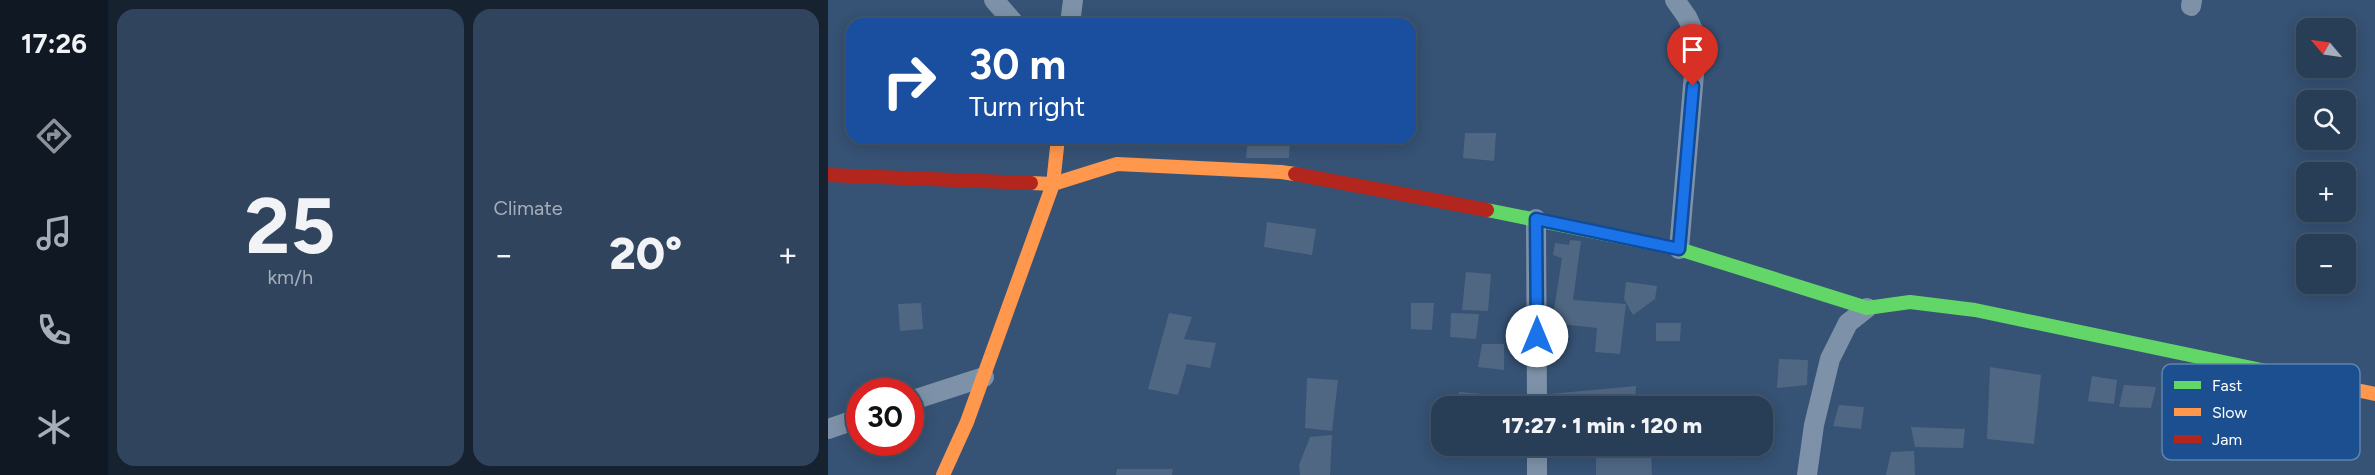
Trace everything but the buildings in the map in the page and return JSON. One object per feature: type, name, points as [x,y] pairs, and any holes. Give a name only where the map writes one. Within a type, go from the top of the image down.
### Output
[{"type":"street","points":[[994,0],[1010,18]]},
{"type":"street","points":[[1071,18],[1073,0]]},
{"type":"street","points":[[1675,0],[1687,17],[1697,39],[1679,249]]},
{"type":"street","points":[[943,475],[968,422],[1053,184],[1057,144]]},
{"type":"street","points":[[828,175],[1053,184],[1117,164],[1281,172],[1536,219],[1679,249],[1867,308],[1910,302],[1975,310],[2232,364]]},
{"type":"street","points":[[1536,219],[1537,396]]},
{"type":"street","points":[[1807,475],[1814,425],[1830,359],[1848,323],[1867,308]]},
{"type":"street","points":[[924,396],[984,377]]},
{"type":"street","points":[[2360,391],[2375,394]]},
{"type":"street","points":[[828,429],[846,423]]},
{"type":"street","points":[[1537,456],[1537,475]]},
{"type":"traffic: fast","points":[[1487,210],[1679,249],[1867,308],[1910,302],[1975,310],[2232,364]]},
{"type":"traffic: slow","points":[[943,475],[967,422],[1053,184],[1057,144]]},
{"type":"traffic: slow","points":[[1031,183],[1053,184],[1117,164],[1295,174]]},
{"type":"traffic: slow","points":[[2360,391],[2375,394]]},
{"type":"traffic: jam","points":[[1295,174],[1487,210]]},
{"type":"traffic: jam","points":[[828,175],[1031,183]]},
{"type":"route","points":[[1537,336],[1536,219],[1679,249],[1693,86]]}]
